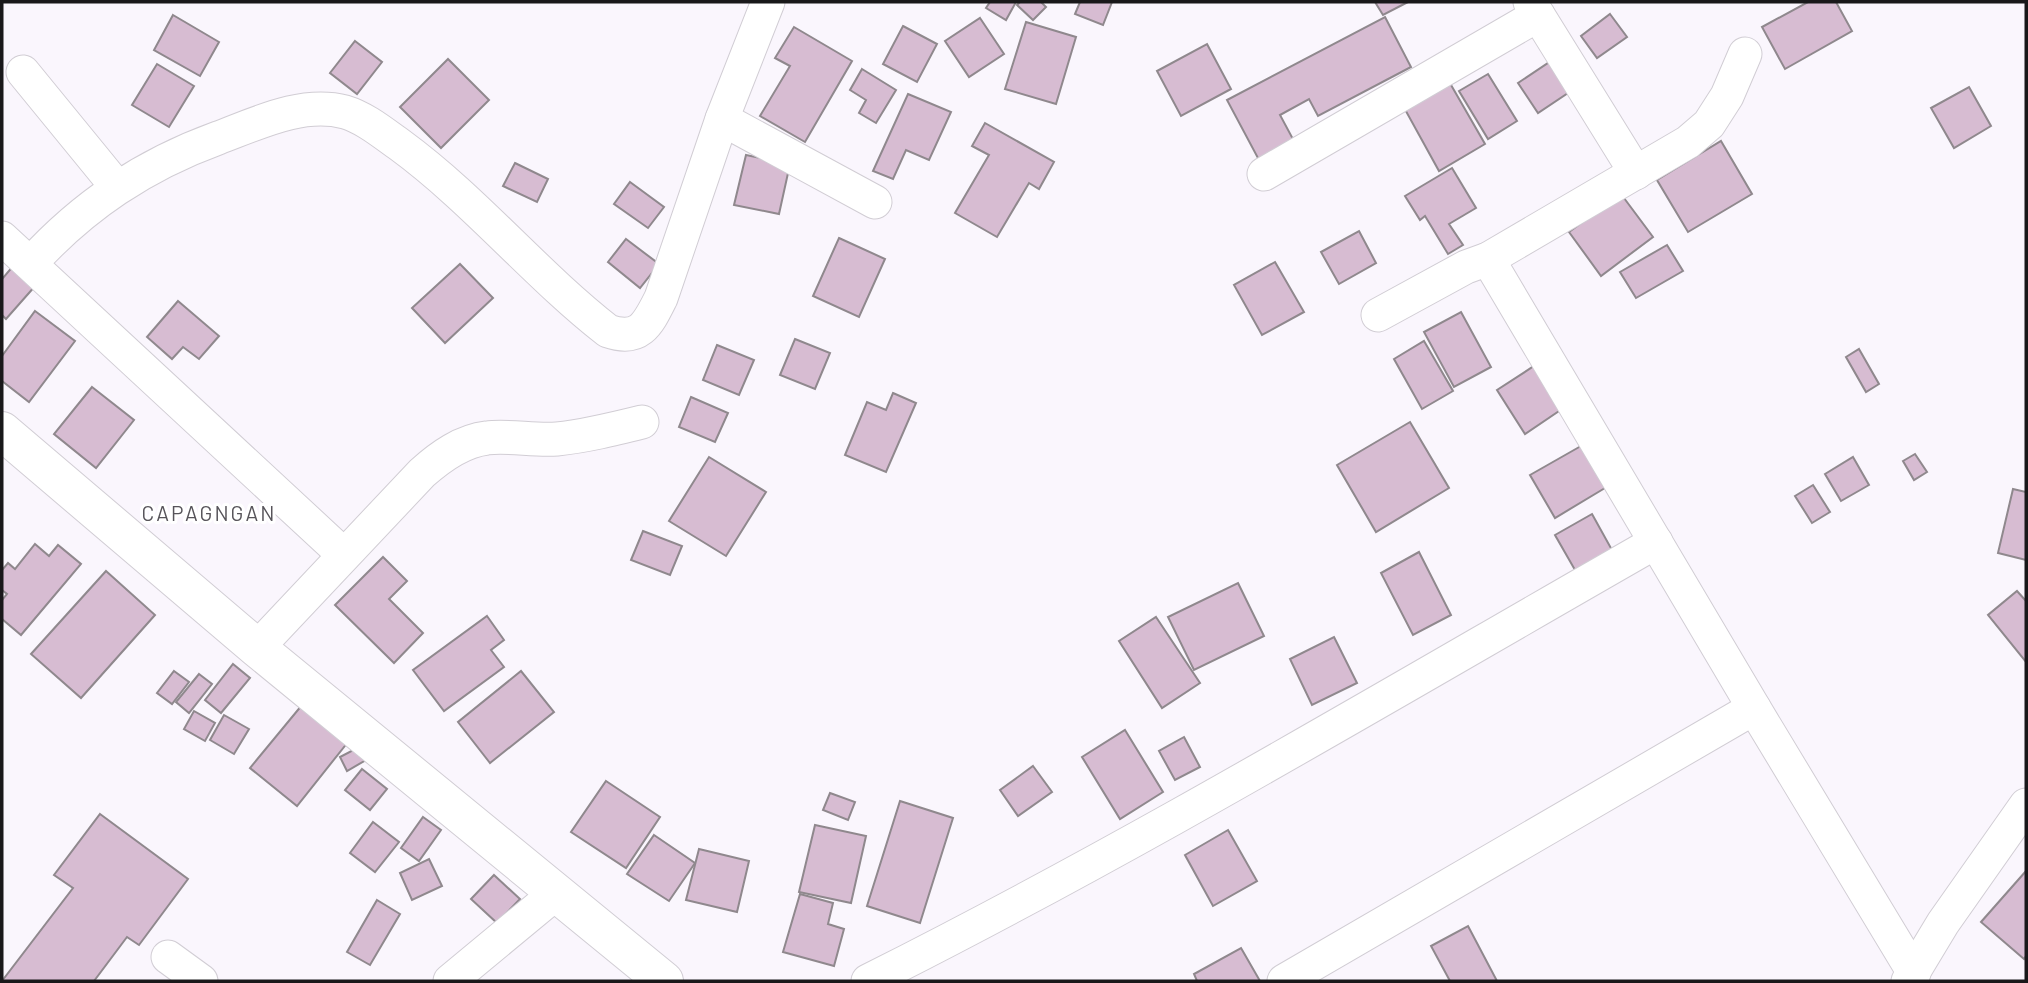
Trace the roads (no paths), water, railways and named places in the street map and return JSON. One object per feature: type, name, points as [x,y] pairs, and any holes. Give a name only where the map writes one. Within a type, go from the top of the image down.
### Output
[{"type":"street","points":[[31,263],[59,232],[117,187],[153,167],[204,143],[286,113],[315,109],[346,112],[374,126],[423,162],[608,331],[623,336],[638,332],[650,320],[662,299],[722,119],[768,2]]},
{"type":"street","points":[[1264,174],[1534,8],[1636,173]]},
{"type":"street","points":[[1378,316],[1466,267],[1488,259],[1688,142],[1709,124],[1727,96],[1745,54]]},
{"type":"street","points":[[23,72],[117,187]]},
{"type":"street","points":[[722,119],[874,202]]},
{"type":"street","points":[[2,238],[344,555]]},
{"type":"street","points":[[1488,259],[1911,977],[1943,923],[2026,805]]},
{"type":"street","points":[[257,648],[441,456],[464,444],[488,438],[557,439],[642,422]]},
{"type":"street","points":[[2,431],[257,648],[664,981]]},
{"type":"street","points":[[868,981],[1108,855],[1656,542]]},
{"type":"street","points":[[1284,981],[1754,708]]},
{"type":"street","points":[[450,981],[555,894]]},
{"type":"street","points":[[168,957],[201,981]]},
{"type":"district","name":"CAPAGNGAN","points":[[209,512]]}]
